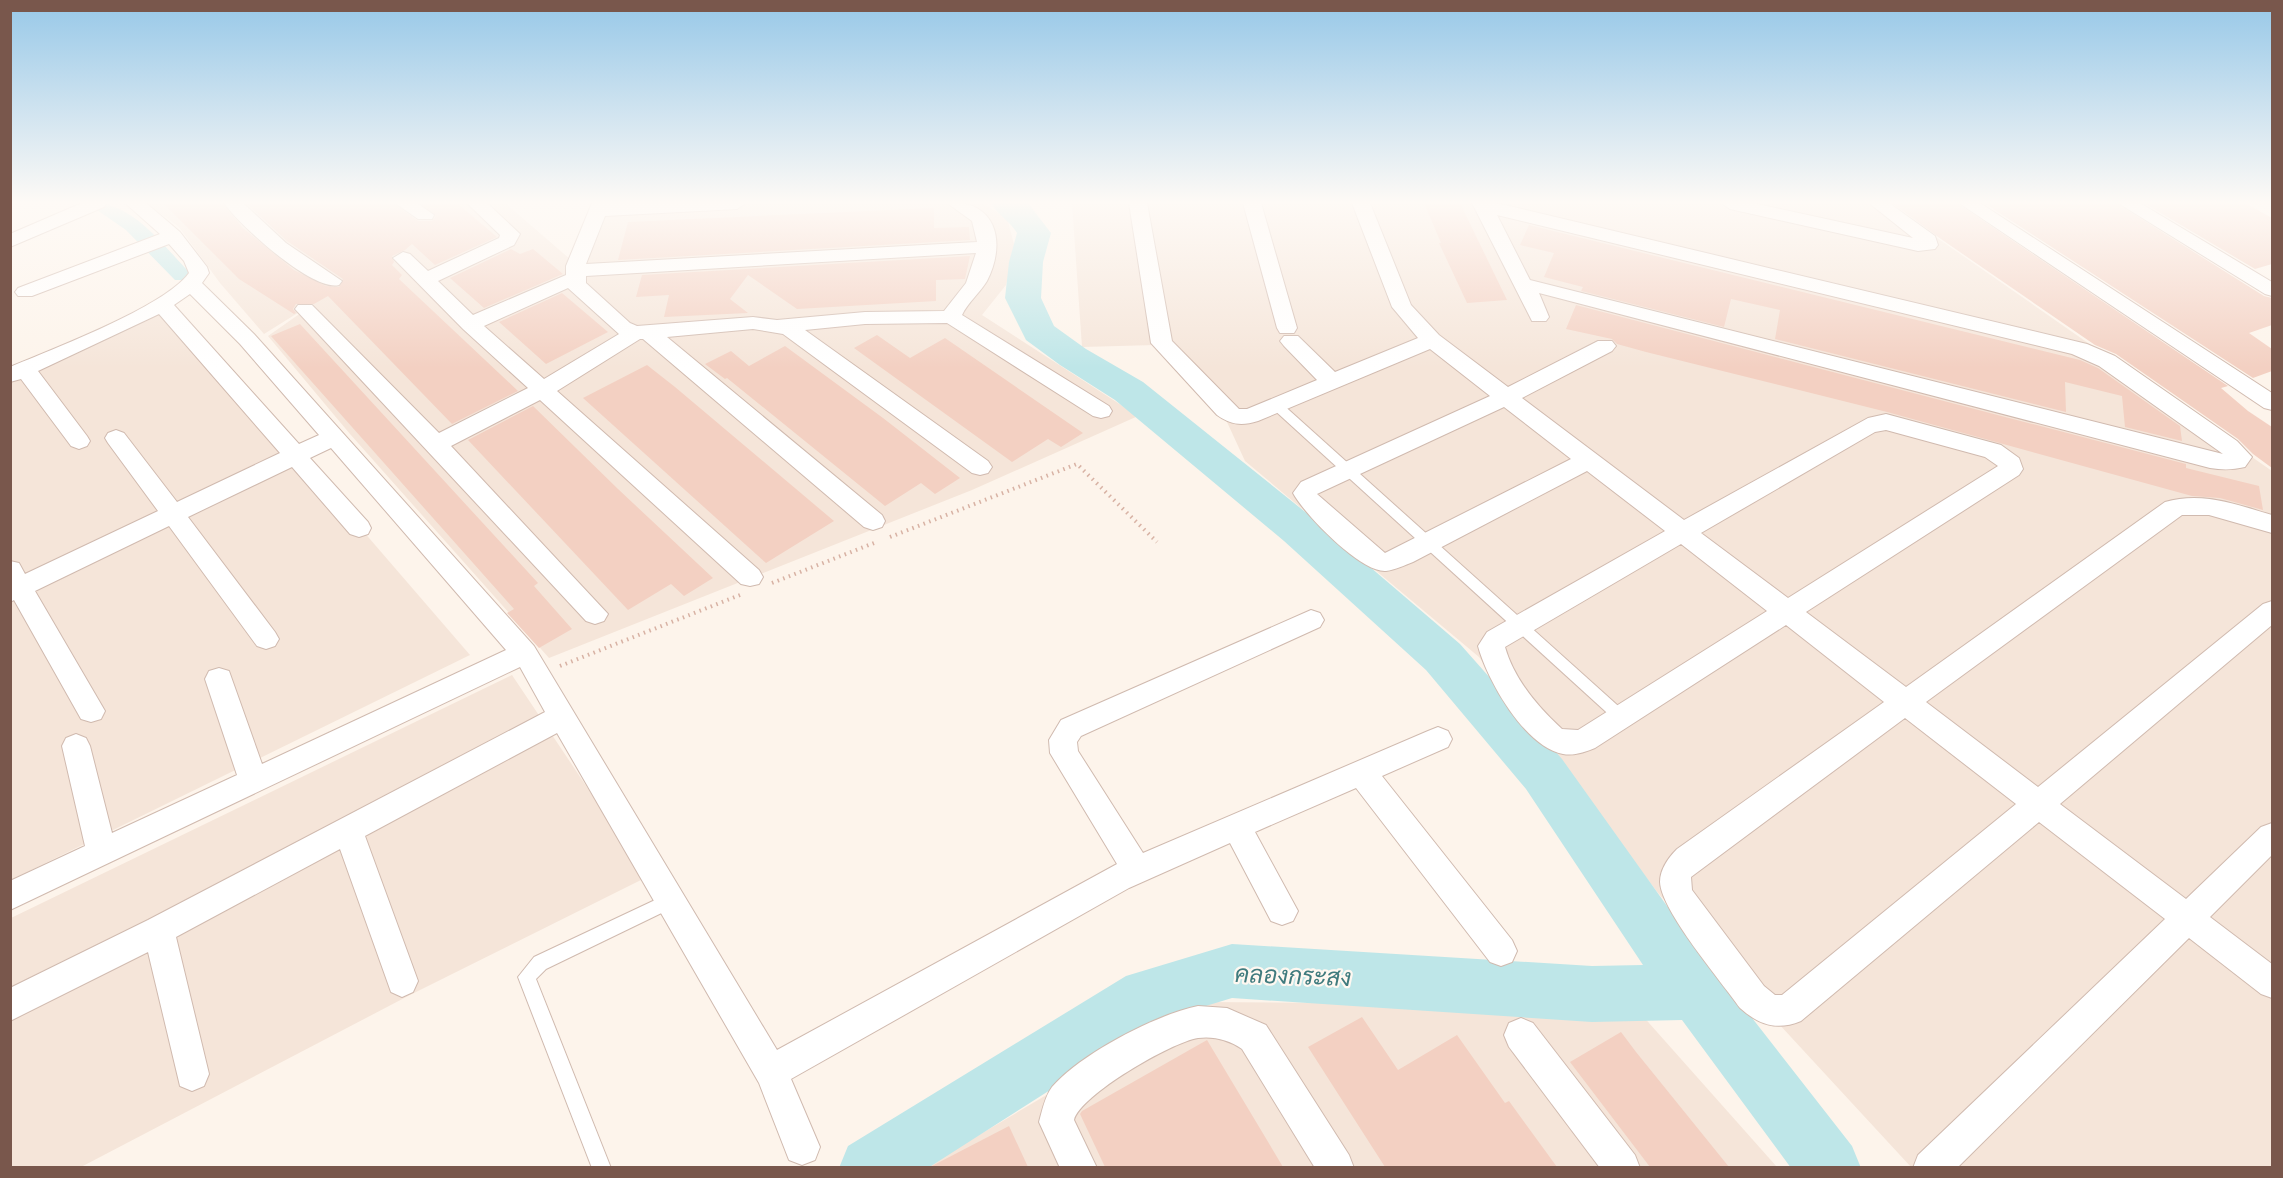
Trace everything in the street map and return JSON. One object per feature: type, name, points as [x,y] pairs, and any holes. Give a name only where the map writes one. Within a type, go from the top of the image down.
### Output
[{"type":"street","points":[[25,292],[115,258]]},
{"type":"street","points":[[79,441],[18,372],[162,304],[192,284],[199,273],[198,265],[192,258]]},
{"type":"street","points":[[297,258],[332,280]]},
{"type":"street","points":[[403,258],[470,324],[756,584]]},
{"type":"street","points":[[425,280],[471,258]]},
{"type":"street","points":[[582,258],[576,274],[576,285],[623,328],[642,333],[728,324],[789,328],[980,468]]},
{"type":"street","points":[[470,324],[576,274],[828,258]]},
{"type":"street","points":[[951,316],[954,309],[973,289],[983,258]]},
{"type":"street","points":[[1147,258],[1162,344],[1225,410],[1235,417],[1250,416],[1432,340]]},
{"type":"street","points":[[1267,258],[1289,335],[1332,381]]},
{"type":"street","points":[[1383,258],[1402,307],[1432,340],[2272,983]]},
{"type":"street","points":[[1509,258],[1539,317]]},
{"type":"street","points":[[1523,286],[1539,287],[2210,460],[2227,463],[2237,461],[2240,457],[2107,361],[2079,349],[1700,258]]},
{"type":"street","points":[[2052,258],[2272,403]]},
{"type":"street","points":[[2219,258],[2272,290]]},
{"type":"street","points":[[192,284],[247,339],[531,664],[771,1072],[802,1147]]},
{"type":"street","points":[[162,304],[359,528]]},
{"type":"street","points":[[305,309],[436,444],[595,614]]},
{"type":"street","points":[[776,326],[865,318],[951,316],[1101,411]]},
{"type":"street","points":[[436,444],[542,390],[642,333]]},
{"type":"street","points":[[642,333],[873,522]]},
{"type":"street","points":[[1588,460],[1428,544],[1385,562],[1372,558],[1310,503],[1305,493],[1309,488],[1506,397],[1605,346]]},
{"type":"street","points":[[1886,422],[1957,440],[1993,451],[2011,464],[2011,469],[1788,613],[1585,740],[1574,743],[1561,742],[1546,733],[1517,695],[1492,655],[1491,646],[1496,639],[1681,531],[1876,423],[1886,422]]},
{"type":"street","points":[[91,711],[14,583],[334,437]]},
{"type":"street","points":[[116,438],[266,639]]},
{"type":"street","points":[[2272,524],[2199,506],[2184,504],[2174,508],[1677,869],[1674,881],[1679,897],[1763,1008],[1774,1013],[1789,1010],[2272,611]]},
{"type":"street","points":[[1137,870],[1064,753],[1063,740],[1071,728],[1311,620]]},
{"type":"street","points":[[10,897],[254,782],[531,664]]},
{"type":"street","points":[[219,679],[254,782]]},
{"type":"street","points":[[10,1005],[159,930],[561,717]]},
{"type":"street","points":[[771,1072],[1118,878],[1438,739]]},
{"type":"street","points":[[76,746],[102,853]]},
{"type":"street","points":[[1362,772],[1501,951]]},
{"type":"street","points":[[1237,827],[1282,911]]},
{"type":"street","points":[[348,830],[402,981]]},
{"type":"street","points":[[1931,1167],[2272,836]]},
{"type":"street","points":[[159,930],[192,1074]]},
{"type":"street","points":[[1079,1167],[1056,1122],[1062,1102],[1095,1075],[1157,1036],[1197,1022],[1243,1029],[1254,1037],[1335,1167]]},
{"type":"street","points":[[1521,1035],[1622,1167]]},
{"type":"lane","points":[[1276,405],[1621,717]]},
{"type":"lane","points":[[602,1167],[527,977],[540,963],[670,901]]},
{"type":"path","points":[[531,664],[756,584],[1077,464],[1157,542]]},
{"type":"shaded area","points":[[202,258],[569,258],[578,266],[580,258],[1013,258],[1006,285],[982,315],[1138,416],[972,490],[549,658],[350,434],[268,336],[325,296],[264,334]]},
{"type":"shaded area","points":[[1076,258],[1966,258],[2272,471],[2272,1167],[1911,1167],[1658,893],[1479,657],[1245,461],[1209,383],[1155,345],[1082,347]]},
{"type":"shaded area","points":[[168,305],[470,655],[11,880],[11,376]]},
{"type":"shaded area","points":[[512,675],[647,877],[410,995],[81,1167],[11,1168],[11,918]]},
{"type":"shaded area","points":[[1204,1002],[1633,1005],[1777,1167],[923,1168]]},
{"type":"building","points":[[218,258],[279,258],[294,270],[326,286],[339,287],[343,279],[312,258],[393,258],[392,265],[402,275],[399,279],[518,391],[452,424],[328,296],[314,304],[296,304],[293,309],[296,313],[294,314],[239,279]]},
{"type":"building","points":[[427,258],[451,258],[435,265]]},
{"type":"building","points":[[492,258],[544,258],[563,274],[484,308],[450,278]]},
{"type":"building","points":[[619,258],[654,258],[618,260]]},
{"type":"building","points":[[970,258],[965,279],[936,280],[936,301],[797,309],[748,275],[730,299],[748,313],[664,317],[669,295],[636,297],[642,275]]},
{"type":"building","points":[[1446,258],[1487,258],[1507,300],[1467,303]]},
{"type":"building","points":[[1552,258],[1664,258],[2080,360],[2098,368],[2180,426],[2182,441],[2125,427],[2122,396],[2065,382],[2066,412],[1775,339],[1780,310],[1731,299],[1724,327],[1581,291],[1583,287],[1544,277]]},
{"type":"building","points":[[1969,258],[2038,258],[2228,386],[2221,388],[2248,411],[2272,427],[2272,468],[2238,439],[2116,354],[2095,345]]},
{"type":"building","points":[[2069,258],[2203,258],[2264,296],[2272,298],[2272,325],[2249,333],[2272,349],[2272,371],[2253,378]]},
{"type":"building","points":[[2236,258],[2272,258],[2272,264],[2255,269]]},
{"type":"building","points":[[562,293],[608,332],[546,364],[499,322]]},
{"type":"building","points":[[1576,305],[2186,464],[2186,468],[2259,486],[2263,510],[2220,498],[2192,496],[1887,412],[1646,352],[1617,344],[1612,339],[1566,329]]},
{"type":"building","points":[[300,324],[538,583],[534,586],[572,629],[539,648],[507,613],[514,609],[271,336]]},
{"type":"building","points":[[877,335],[910,358],[945,338],[1083,433],[1061,447],[1048,439],[1012,462],[854,348]]},
{"type":"building","points":[[785,346],[960,478],[935,494],[921,483],[885,506],[727,378],[725,379],[705,364],[731,351],[749,366]]},
{"type":"building","points":[[647,365],[834,521],[766,563],[583,398]]},
{"type":"building","points":[[533,406],[713,578],[684,596],[671,584],[628,610],[468,440]]},
{"type":"building","points":[[1362,1017],[1398,1070],[1457,1035],[1505,1103],[1509,1101],[1557,1167],[1385,1167],[1308,1047]]},
{"type":"building","points":[[1621,1032],[1729,1167],[1650,1167],[1570,1062]]},
{"type":"building","points":[[1207,1040],[1283,1167],[1105,1167],[1080,1114],[1082,1111]]},
{"type":"building","points":[[1009,1126],[1028,1167],[930,1167]]},
{"type":"waterway","points":[[164,258],[182,276]]},
{"type":"waterway","points":[[1027,258],[1023,298],[1039,332],[1073,357],[1129,391],[1299,530],[1443,657],[1544,774],[1672,960],[1830,1168]]},
{"type":"waterway","name":"คลองกระสง","points":[[870,1168],[1146,996],[1232,971],[1592,994],[1696,992]]}]
